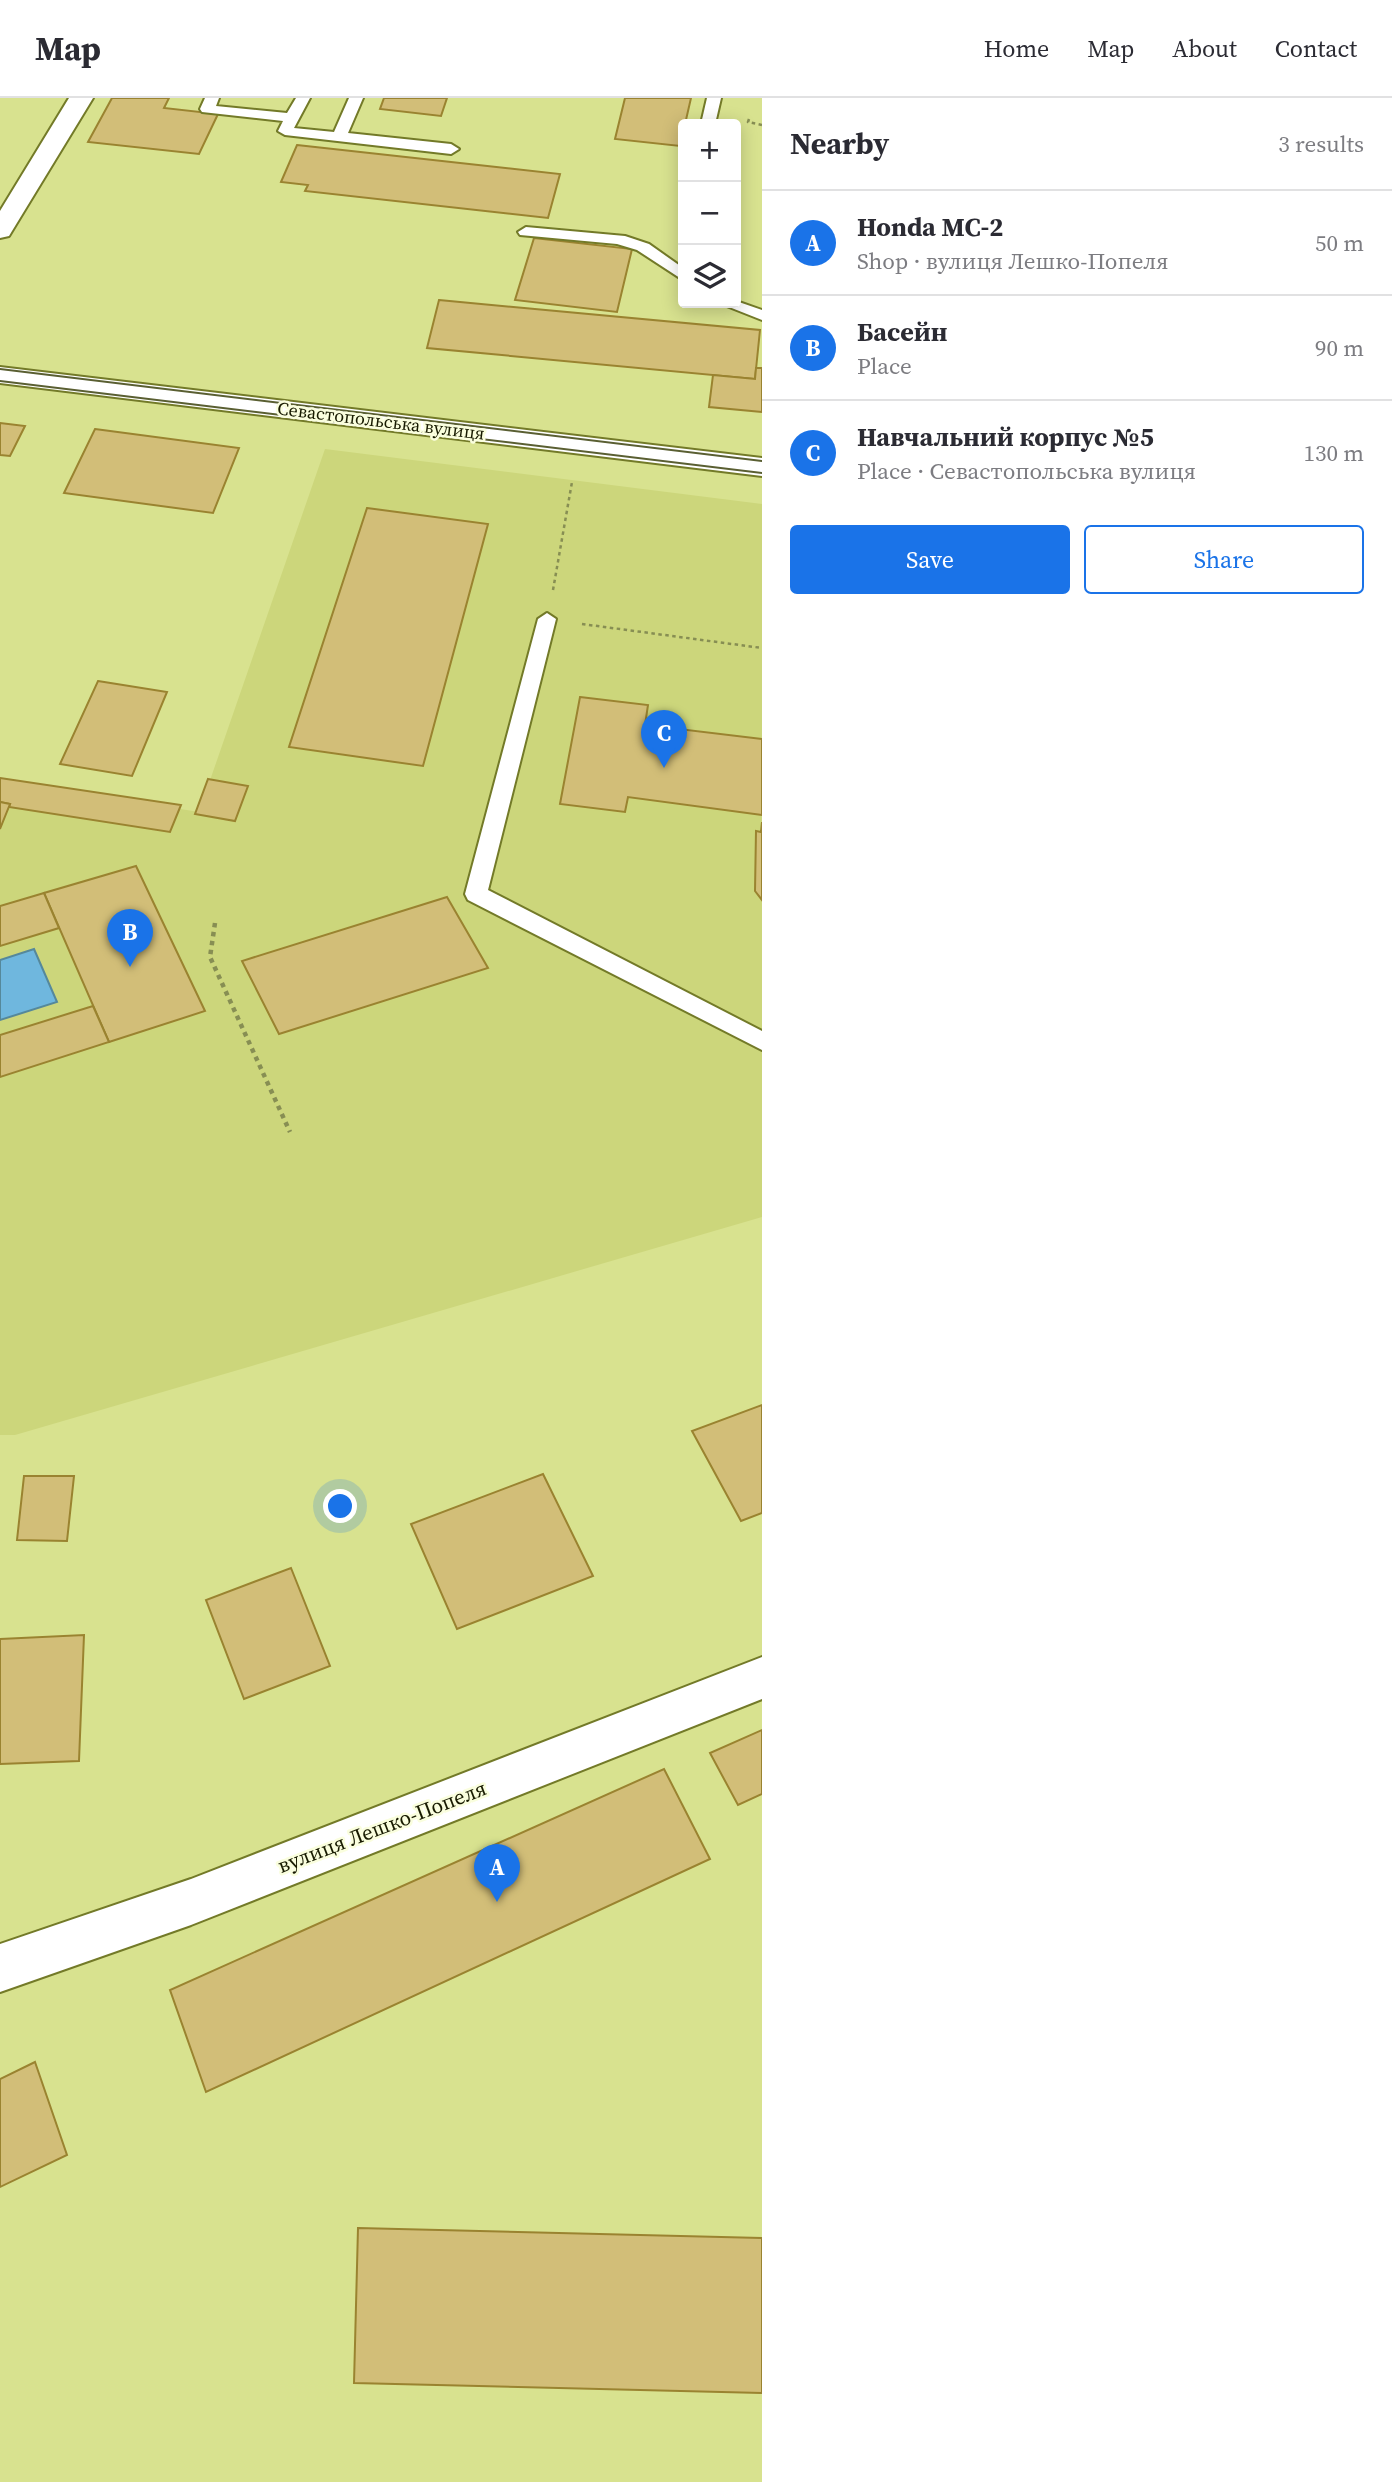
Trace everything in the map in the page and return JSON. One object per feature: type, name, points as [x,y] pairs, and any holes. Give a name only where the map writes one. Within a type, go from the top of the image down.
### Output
[{"type":"street","points":[[0,231],[81,98]]},
{"type":"street","name":"Севастопольська вулиця","points":[[0,375],[762,467]]},
{"type":"street","name":"вулиця Лешко-Попеля","points":[[0,1968],[191,1902],[762,1678]]},
{"type":"lane","points":[[212,98],[207,108],[292,118]]},
{"type":"lane","points":[[303,98],[285,131],[451,149]]},
{"type":"lane","points":[[339,137],[356,98]]},
{"type":"lane","points":[[709,119],[714,98]]},
{"type":"lane","points":[[526,232],[619,239],[643,247],[678,272]]},
{"type":"lane","points":[[741,308],[762,315]]},
{"type":"lane","points":[[547,619],[476,894],[762,1041]]},
{"type":"path","points":[[749,110],[748,122],[762,125]]},
{"type":"path","points":[[574,444],[572,494],[547,619],[762,648]]},
{"type":"path","points":[[215,923],[210,957],[290,1132]]},
{"type":"shaded area","points":[[325,449],[762,504],[762,1217],[15,1435],[0,1435],[0,780],[199,812]]},
{"type":"water","points":[[34,949],[57,1002],[0,1020],[0,960]]},
{"type":"building","points":[[112,98],[169,98],[164,108],[218,114],[199,154],[88,142]]},
{"type":"building","points":[[384,98],[447,98],[441,116],[380,109]]},
{"type":"building","points":[[625,98],[691,98],[686,119],[678,119],[678,146],[615,139]]},
{"type":"building","points":[[297,145],[560,174],[548,218],[305,191],[308,185],[281,182]]},
{"type":"building","points":[[534,238],[632,249],[617,312],[515,300]]},
{"type":"building","points":[[439,300],[760,330],[755,379],[427,348]]},
{"type":"building","points":[[756,368],[762,368],[762,412],[709,407],[713,375],[755,379]]},
{"type":"building","points":[[0,423],[25,426],[10,456],[0,455]]},
{"type":"building","points":[[95,429],[239,448],[213,513],[64,493]]},
{"type":"building","points":[[367,508],[488,524],[423,766],[289,747]]},
{"type":"building","points":[[98,681],[167,692],[132,776],[60,764]]},
{"type":"building","points":[[580,697],[648,705],[645,725],[762,739],[762,815],[628,797],[625,812],[560,804]]},
{"type":"building","points":[[0,778],[181,805],[170,832],[9,807],[10,804],[0,802]]},
{"type":"building","points":[[208,779],[248,786],[235,821],[195,814]]},
{"type":"building","points":[[0,802],[10,804],[0,829]]},
{"type":"building","points":[[762,822],[762,900],[755,891],[756,831],[761,832]]},
{"type":"building","points":[[136,866],[205,1011],[109,1042],[44,893]]},
{"type":"building","points":[[44,893],[59,928],[0,946],[0,906]]},
{"type":"building","points":[[447,897],[488,968],[279,1034],[242,961]]},
{"type":"building","points":[[93,1006],[109,1042],[0,1077],[0,1035]]},
{"type":"building","points":[[762,1405],[762,1513],[741,1521],[692,1431]]},
{"type":"building","points":[[543,1474],[593,1576],[457,1629],[411,1524]]},
{"type":"building","points":[[24,1476],[74,1476],[67,1541],[17,1540]]},
{"type":"building","points":[[291,1568],[330,1666],[244,1699],[206,1600]]},
{"type":"building","points":[[84,1635],[79,1761],[0,1764],[0,1639]]},
{"type":"building","points":[[762,1730],[762,1794],[738,1805],[710,1753]]},
{"type":"building","points":[[664,1769],[710,1859],[206,2092],[170,1990]]},
{"type":"building","points":[[35,2062],[67,2155],[0,2187],[0,2079]]},
{"type":"building","points":[[358,2228],[762,2238],[762,2393],[354,2383]]},
{"type":"tram line","points":[[0,369],[762,461]]},
{"type":"tram line","points":[[0,381],[762,473]]},
{"type":"place","name":"Навчальний корпус №5","points":[[664,768]]},
{"type":"place","name":"Басейн","points":[[130,967]]},
{"type":"place","name":"Honda МС-2","points":[[497,1902]]}]
